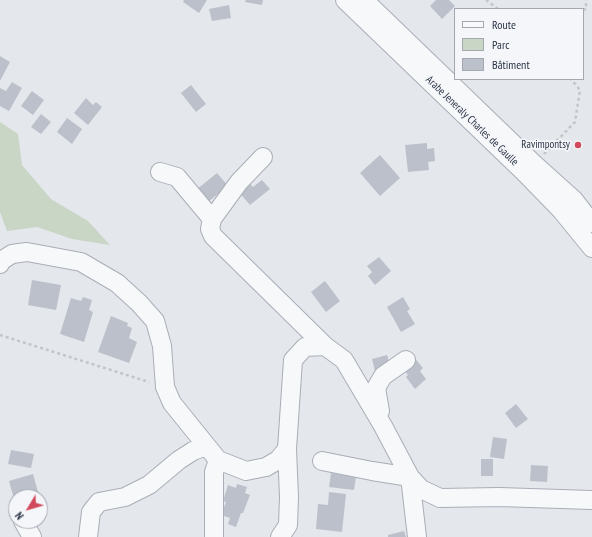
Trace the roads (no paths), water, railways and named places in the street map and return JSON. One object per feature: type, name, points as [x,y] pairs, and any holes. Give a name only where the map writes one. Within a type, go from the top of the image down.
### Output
[{"type":"street","name":"Arabe Jeneraly Charles de Gaulle","points":[[346,0],[524,172],[561,210],[592,248]]},
{"type":"street","name":"Arabe Jeneraly Charles de Gaulle","points":[[364,0],[534,164],[574,200],[592,223]]},
{"type":"street","points":[[263,157],[238,182],[212,219],[210,229],[213,236],[325,346],[344,360],[383,426],[410,477],[421,489],[440,498],[499,497],[592,500]]},
{"type":"street","points":[[160,172],[177,177],[212,219]]},
{"type":"street","points":[[0,262],[12,254],[27,252],[82,262],[117,283],[140,303],[155,321],[162,346],[165,387],[172,403],[218,460],[246,471],[266,467],[278,460],[287,449]]},
{"type":"street","points":[[280,537],[288,525],[289,498],[287,449],[294,360],[305,347],[325,346]]},
{"type":"street","points":[[383,426],[376,388],[382,376],[406,360]]},
{"type":"street","points":[[88,537],[91,512],[99,502],[125,497],[149,485],[179,460],[193,451],[206,446]]},
{"type":"street","points":[[214,537],[214,472],[218,460]]},
{"type":"street","points":[[322,461],[410,477]]},
{"type":"street","points":[[410,477],[417,537]]},
{"type":"place","name":"Ravimpontsy","points":[[578,145]]}]
